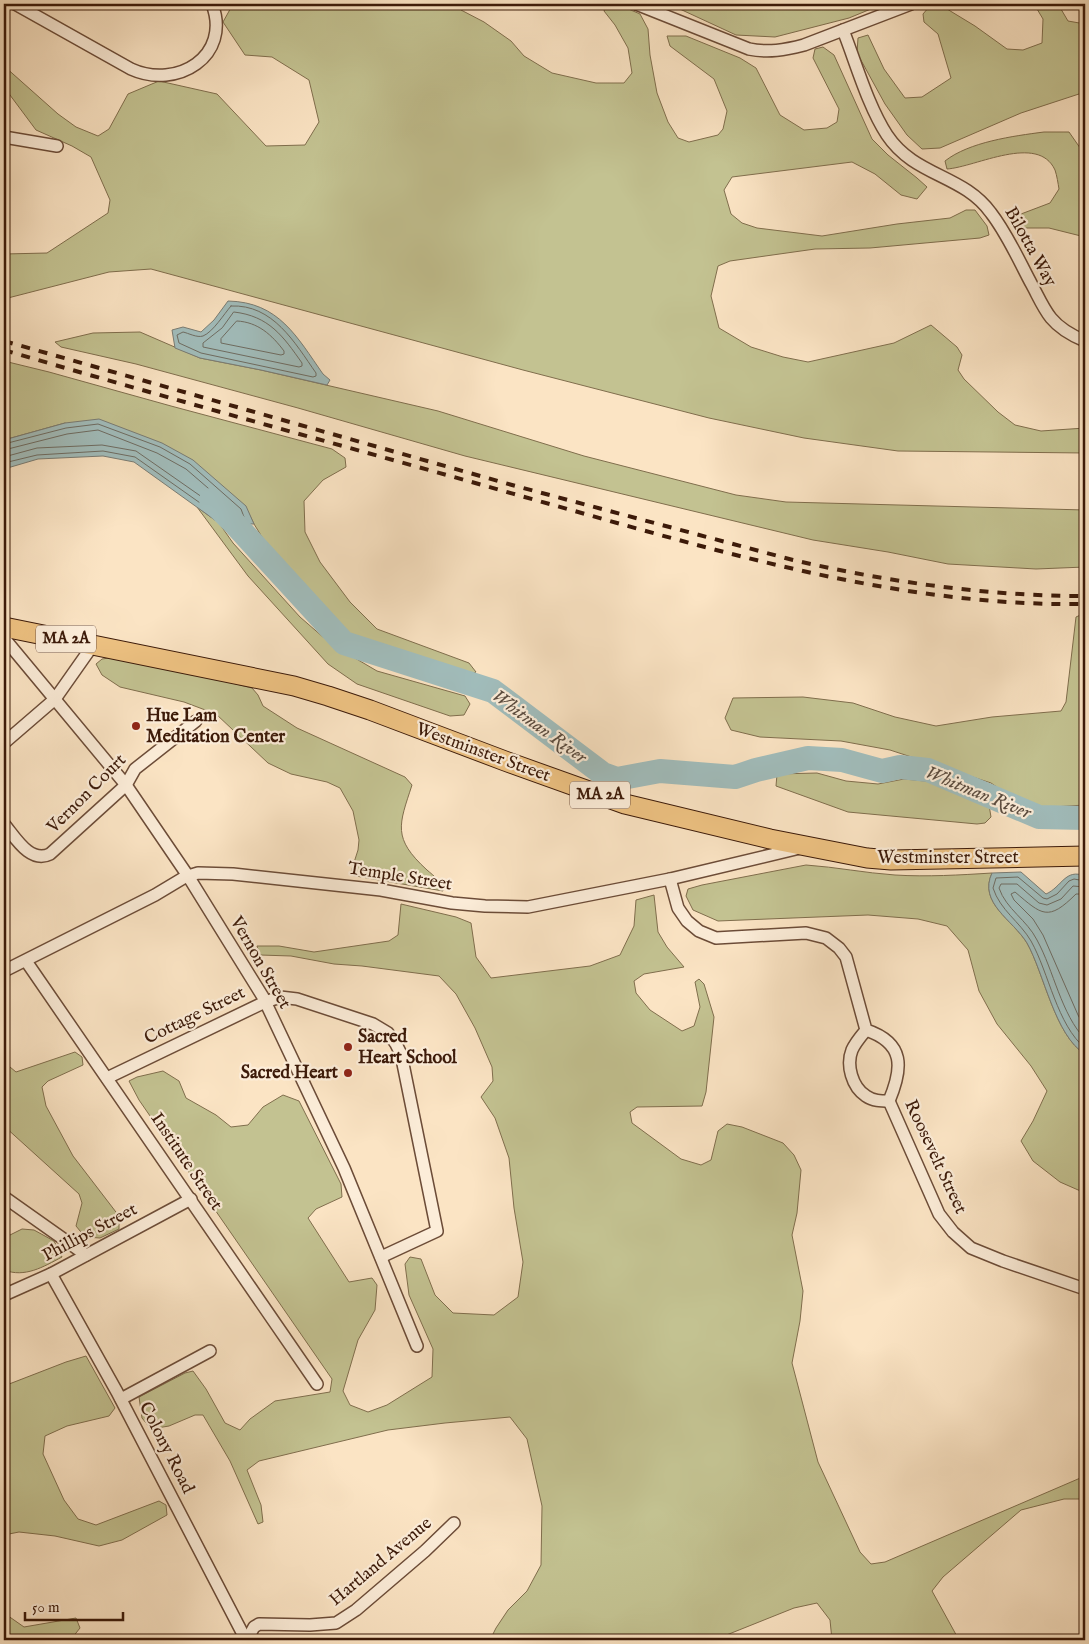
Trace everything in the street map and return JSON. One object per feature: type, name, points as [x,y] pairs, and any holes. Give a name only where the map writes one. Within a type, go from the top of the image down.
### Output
[{"type":"highway","name":"Westminster Street","points":[[4,627],[294,686],[328,696],[625,804],[808,846],[867,858],[891,860],[1085,856]]},
{"type":"street","points":[[16,4],[132,69],[145,75],[158,77],[172,76],[184,72],[198,62],[209,50],[214,41],[216,28],[212,4]]},
{"type":"street","points":[[636,4],[752,50],[769,51],[788,49],[911,4]]},
{"type":"street","name":"Bilotta Way","points":[[843,30],[876,117],[887,135],[898,149],[920,166],[959,184],[977,196],[991,212],[1005,234],[1051,318],[1064,330],[1085,342]]},
{"type":"street","points":[[4,137],[57,146]]},
{"type":"street","name":"Vernon Street","points":[[4,638],[126,785],[188,876],[265,1002],[344,1168],[417,1346]]},
{"type":"street","points":[[4,743],[55,699],[93,645]]},
{"type":"street","name":"Vernon Court","points":[[4,824],[29,852],[40,857],[47,856],[126,785],[135,769],[196,721]]},
{"type":"street","name":"Temple Street","points":[[4,971],[155,895],[188,876],[203,873],[233,874],[381,890],[452,903],[520,907],[670,878],[808,846]]},
{"type":"street","points":[[670,878],[678,908],[687,922],[699,931],[716,938],[806,933],[826,938],[839,948],[846,957],[866,1030]]},
{"type":"street","name":"Institute Street","points":[[26,961],[317,1384]]},
{"type":"street","name":"Cottage Street","points":[[107,1078],[265,1002],[283,997],[305,1001],[379,1026],[386,1031],[401,1054],[436,1231],[382,1257]]},
{"type":"street","name":"Roosevelt Street","points":[[889,1101],[877,1101],[865,1096],[854,1081],[849,1065],[852,1050],[866,1030],[880,1035],[897,1054],[897,1082],[889,1101],[939,1214],[953,1232],[971,1248],[1085,1289]]},
{"type":"street","points":[[4,1197],[86,1255]]},
{"type":"street","name":"Phillips Street","points":[[4,1295],[51,1274],[190,1199]]},
{"type":"street","name":"Colony Road","points":[[51,1274],[120,1399],[246,1640]]},
{"type":"street","points":[[120,1399],[210,1351]]},
{"type":"street","name":"Hartland Avenue","points":[[246,1640],[254,1627],[259,1624],[310,1625],[336,1623],[356,1610],[425,1551],[454,1523]]},
{"type":"shaded area","points":[[233,4],[455,4],[461,10],[484,22],[511,41],[524,56],[552,73],[596,83],[624,83],[632,73],[628,48],[615,25],[604,11],[606,4],[617,4],[640,14],[648,29],[650,55],[657,93],[668,122],[678,138],[689,142],[718,135],[723,129],[727,111],[714,79],[670,46],[667,36],[686,36],[740,58],[756,68],[780,115],[804,130],[827,128],[837,122],[839,109],[813,58],[815,49],[823,47],[834,55],[872,139],[888,155],[927,187],[917,199],[901,195],[875,174],[852,162],[732,177],[724,190],[731,214],[742,223],[757,228],[822,236],[950,218],[966,210],[975,210],[987,226],[989,235],[980,238],[870,248],[815,249],[730,261],[718,266],[711,296],[719,328],[751,347],[783,357],[808,362],[894,343],[931,325],[957,347],[962,355],[958,370],[964,379],[998,412],[1015,425],[1041,431],[1085,428],[1085,453],[898,451],[804,438],[709,418],[523,370],[151,269],[109,272],[4,299],[4,254],[47,253],[108,213],[110,200],[91,157],[72,146],[36,130],[4,87],[4,66],[58,114],[76,127],[98,136],[109,129],[128,94],[159,81],[217,94],[266,146],[305,145],[319,122],[309,80],[272,57],[245,55],[223,22]]},
{"type":"shaded area","points":[[669,4],[883,4],[849,18],[775,37],[736,35]]},
{"type":"shaded area","points":[[1034,4],[1058,4],[1068,21],[1085,24],[1085,92],[1021,113],[940,148],[922,149],[907,135],[885,104],[857,53],[858,38],[868,35],[884,69],[905,98],[922,97],[951,78],[938,34],[924,22],[923,14],[929,7],[947,9],[1007,49],[1023,50],[1042,43],[1043,19]]},
{"type":"shaded area","points":[[1044,132],[1069,132],[1085,155],[1085,237],[1049,228],[1022,228],[1016,225],[1021,214],[1050,203],[1059,189],[1055,170],[1047,159],[1035,154],[1021,153],[947,169],[945,161],[966,149],[992,141]]},
{"type":"shaded area","points":[[140,332],[200,358],[261,370],[438,411],[584,456],[736,495],[786,502],[1085,510],[1085,567],[1036,569],[948,564],[813,540],[465,456],[136,364],[61,347],[55,342],[93,333]]},
{"type":"shaded area","points":[[4,361],[332,449],[345,458],[346,467],[323,480],[304,501],[305,532],[320,562],[350,602],[377,629],[469,663],[476,672],[468,676],[438,665],[349,639],[270,550],[245,506],[65,423],[4,440]]},
{"type":"shaded area","points":[[197,507],[219,523],[233,543],[300,617],[331,644],[377,671],[465,696],[470,704],[464,715],[450,716],[357,684],[328,664],[248,576]]},
{"type":"shaded area","points":[[1085,613],[1085,805],[1036,808],[1014,799],[991,783],[890,750],[841,741],[760,737],[731,730],[725,718],[733,698],[803,697],[853,703],[895,717],[936,726],[992,717],[1061,711],[1066,702],[1076,617]]},
{"type":"shaded area","points":[[109,658],[181,670],[252,688],[263,706],[297,728],[405,777],[412,785],[402,821],[403,840],[416,859],[439,882],[443,891],[350,875],[358,850],[359,840],[353,811],[340,788],[327,782],[291,774],[268,763],[216,714],[184,702],[120,687],[102,675],[96,664],[102,659]]},
{"type":"shaded area","points":[[817,773],[846,781],[878,784],[904,779],[935,782],[989,805],[991,817],[985,823],[977,824],[848,812],[776,786],[777,774]]},
{"type":"shaded area","points":[[806,865],[907,876],[992,873],[989,884],[993,902],[1027,943],[1058,1019],[1075,1045],[1085,1054],[1085,1193],[1060,1182],[1033,1161],[1021,1141],[1047,1091],[1031,1066],[997,1024],[979,991],[968,950],[947,926],[918,919],[868,915],[718,921],[693,910],[686,896],[688,889],[702,885]]},
{"type":"shaded area","points":[[654,895],[658,932],[667,947],[684,967],[644,974],[634,981],[636,993],[650,1010],[682,1031],[694,1026],[700,1007],[695,982],[699,979],[704,984],[714,1017],[706,1092],[702,1106],[637,1107],[630,1112],[632,1123],[681,1159],[701,1165],[711,1160],[718,1131],[727,1124],[742,1127],[783,1143],[794,1155],[801,1170],[797,1213],[792,1235],[803,1291],[800,1321],[792,1363],[818,1462],[860,1552],[871,1564],[885,1562],[1085,1476],[1085,1499],[1064,1499],[1021,1510],[943,1577],[932,1591],[959,1640],[832,1640],[830,1620],[817,1603],[794,1608],[714,1640],[490,1640],[508,1610],[527,1591],[541,1565],[542,1506],[527,1439],[510,1417],[388,1430],[259,1461],[247,1470],[261,1505],[263,1522],[258,1524],[230,1461],[203,1415],[195,1415],[169,1426],[151,1429],[142,1418],[139,1397],[185,1373],[193,1371],[206,1389],[225,1423],[240,1430],[250,1419],[275,1401],[330,1392],[332,1379],[139,1100],[129,1081],[137,1077],[163,1071],[179,1081],[186,1098],[216,1115],[231,1127],[248,1125],[263,1107],[283,1095],[299,1101],[341,1184],[342,1197],[316,1209],[308,1218],[349,1282],[372,1278],[377,1285],[375,1310],[358,1340],[343,1391],[350,1405],[368,1412],[387,1405],[432,1377],[433,1349],[409,1295],[405,1264],[410,1257],[421,1259],[435,1295],[453,1313],[494,1315],[518,1297],[523,1262],[514,1208],[509,1158],[495,1118],[481,1097],[493,1081],[492,1067],[475,1028],[456,994],[439,976],[334,964],[291,956],[260,955],[257,946],[279,946],[314,952],[389,941],[398,935],[401,904],[456,917],[471,923],[476,957],[491,978],[590,966],[620,955],[634,926],[636,900]]},
{"type":"shaded area","points":[[75,1052],[82,1057],[83,1065],[48,1081],[42,1087],[46,1106],[73,1156],[119,1216],[119,1229],[100,1238],[85,1237],[76,1226],[82,1203],[79,1194],[4,1126],[4,1062],[16,1072]]},
{"type":"shaded area","points":[[22,1229],[34,1230],[54,1241],[62,1257],[41,1268],[27,1272],[19,1273],[4,1270],[4,1238]]},
{"type":"shaded area","points":[[86,1356],[115,1408],[109,1416],[67,1426],[45,1436],[43,1454],[64,1500],[78,1519],[96,1525],[159,1501],[166,1505],[167,1515],[122,1540],[99,1546],[55,1536],[19,1532],[4,1535],[4,1386]]},
{"type":"shaded area","points":[[4,1613],[24,1627],[76,1618],[80,1628],[72,1638],[66,1640],[4,1640]]},
{"type":"water","points":[[228,301],[246,303],[261,308],[285,324],[323,374],[330,380],[327,385],[200,358],[175,348],[172,330],[183,327],[201,332],[214,320]]},
{"type":"water","points":[[99,419],[162,443],[193,460],[246,506],[254,524],[219,523],[134,462],[103,456],[38,459],[4,469],[4,440],[65,423]]},
{"type":"water","points":[[1021,872],[1046,894],[1068,876],[1078,874],[1085,876],[1085,1054],[1075,1045],[1058,1019],[1027,943],[993,902],[989,884],[992,873]]},
{"type":"waterway","name":"Whitman River","points":[[211,500],[344,643],[493,691],[603,774],[617,779],[660,771],[735,777],[808,758],[842,760],[882,771],[900,767],[928,770],[1039,817],[1085,818]]},
{"type":"railway","points":[[4,341],[512,485],[793,560],[865,575],[938,586],[1011,593],[1085,596]]},
{"type":"railway","points":[[4,350],[660,535],[800,570],[870,585],[941,596],[1013,602],[1085,604]]},
{"type":"place","name":"Hue Lam Meditation Center","points":[[136,726]]},
{"type":"place","name":"Sacred Heart School","points":[[348,1047]]},
{"type":"place","name":"Sacred Heart","points":[[348,1073]]}]
